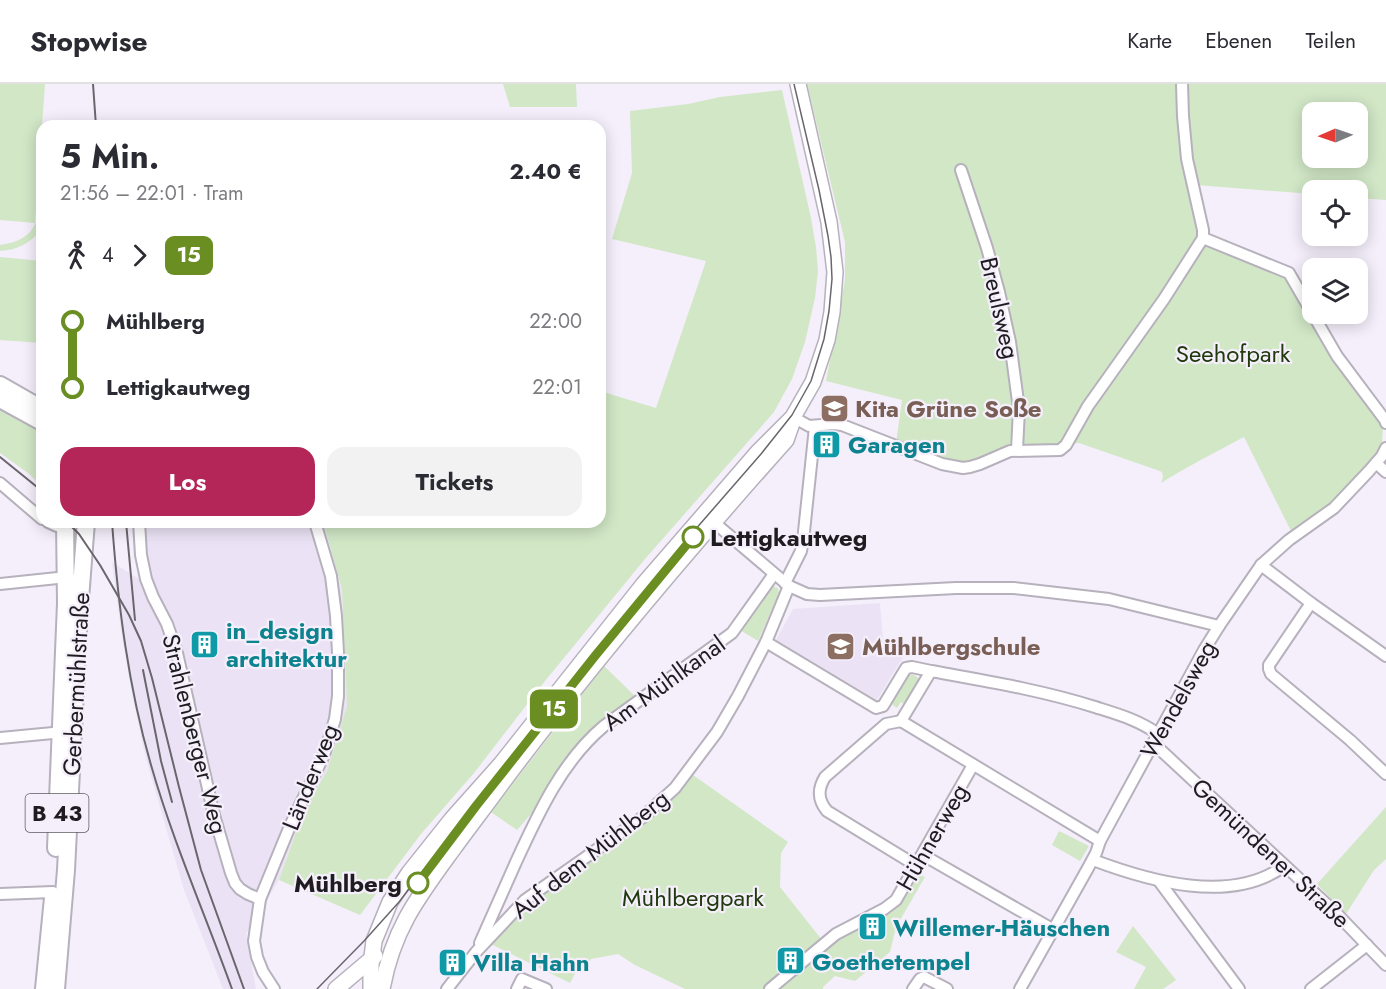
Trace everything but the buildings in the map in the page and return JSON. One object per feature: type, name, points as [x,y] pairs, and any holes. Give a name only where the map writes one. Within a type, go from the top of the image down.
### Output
[{"type":"main road","points":[[382,989],[400,928],[501,764],[643,585],[709,518],[759,451],[794,417],[813,382],[823,355],[832,312],[835,272],[829,222],[798,84]]},
{"type":"main road","points":[[0,386],[36,406]]},
{"type":"main road","points":[[0,399],[36,419]]},
{"type":"main road","name":"Gerbermühlstraße","points":[[65,528],[66,739]]},
{"type":"main road","name":"Gerbermühlstraße","points":[[56,989],[66,739],[86,528]]},
{"type":"main road","points":[[372,989],[372,959],[377,935],[390,902],[400,885],[452,819],[473,808]]},
{"type":"main road","name":"Gerbermühlstraße","points":[[44,989],[58,898]]},
{"type":"main road","points":[[336,989],[396,939]]},
{"type":"street","points":[[794,417],[809,426],[827,424],[842,426],[942,464],[963,468],[1002,453],[1017,450],[1060,450],[1066,445],[1088,406],[1164,299],[1203,238],[1187,159],[1182,84]]},
{"type":"street","name":"Breulsweg","points":[[961,170],[987,248],[1010,342],[1019,409],[1017,450]]},
{"type":"street","points":[[1203,238],[1289,273],[1337,356],[1386,423]]},
{"type":"street","name":"Auf dem Mühlberg","points":[[447,989],[476,952],[525,900],[643,817],[675,788],[717,732],[766,642],[801,551],[815,427]]},
{"type":"street","name":"Wendelsweg","points":[[1020,989],[1093,860],[1100,841],[1219,626],[1262,565],[1289,540],[1334,508],[1376,463],[1386,448]]},
{"type":"street","points":[[1376,463],[1386,472]]},
{"type":"street","points":[[0,483],[36,514]]},
{"type":"street","points":[[709,518],[787,585],[807,594],[820,596],[979,588],[1043,590],[1109,598],[1219,626]]},
{"type":"street","name":"Strahlenberger Weg","points":[[139,528],[141,555],[146,579],[167,624],[177,653],[214,815],[231,873],[240,889],[260,898]]},
{"type":"street","name":"Länderweg","points":[[274,989],[263,972],[254,941],[260,898],[296,811],[330,741],[337,708],[336,616],[331,576],[317,528]]},
{"type":"street","points":[[1262,565],[1386,656]]},
{"type":"street","name":"Am Mühlkanal","points":[[476,952],[541,810],[562,774],[583,747],[604,726],[732,633],[774,574]]},
{"type":"street","points":[[0,584],[67,577],[80,590]]},
{"type":"street","points":[[1311,603],[1269,665],[1271,674],[1350,740],[1386,774]]},
{"type":"street","name":"Gemündener Straße","points":[[766,642],[874,708],[883,706],[908,667],[1064,698],[1148,726],[1156,739],[1284,866],[1337,914],[1386,965]]},
{"type":"street","points":[[901,721],[931,671]]},
{"type":"street","points":[[917,866],[827,812],[819,794],[820,785],[825,777],[886,724],[901,721],[1100,841]]},
{"type":"street","points":[[0,738],[66,739]]},
{"type":"street","name":"Hühnerweg","points":[[770,989],[836,934],[893,904],[917,866],[973,765]]},
{"type":"street","points":[[923,855],[1054,930]]},
{"type":"street","points":[[1093,860],[1121,871],[1160,881],[1194,886],[1248,883],[1267,877],[1284,866]]},
{"type":"street","points":[[1160,881],[1239,989]]},
{"type":"street","points":[[0,894],[58,898]]},
{"type":"street","points":[[1311,989],[1367,945]]},
{"type":"street","points":[[913,989],[924,977],[947,989]]},
{"type":"street","points":[[517,989],[522,979],[543,988]]},
{"type":"shaded area","name":"Kita Grüne Soße","points":[[826,394],[849,400],[843,422],[819,415]]},
{"type":"shaded area","points":[[135,528],[325,528],[342,589],[347,706],[327,771],[304,810],[279,880],[246,934],[256,989],[223,989],[184,890],[146,759],[132,694],[112,562],[139,579]]},
{"type":"shaded area","name":"Mühlbergschule","points":[[880,603],[883,640],[906,652],[877,700],[776,640],[793,609]]},
{"type":"green space","points":[[0,84],[45,84],[42,120],[36,120],[35,223],[0,220]]},
{"type":"green space","points":[[503,84],[576,84],[577,107],[510,107]]},
{"type":"green space","points":[[807,84],[1180,84],[1200,239],[1059,446],[957,464],[896,443],[902,400],[826,381],[845,280],[845,242]]},
{"type":"green space","points":[[1188,84],[1386,84],[1386,200],[1368,199],[1368,180],[1302,180],[1302,193],[1196,185],[1188,113]]},
{"type":"green space","points":[[782,90],[816,247],[818,271],[815,298],[805,342],[792,379],[774,412],[645,559],[545,681],[474,773],[421,834],[360,915],[279,880],[304,810],[327,771],[347,706],[342,589],[325,528],[606,528],[606,393],[656,408],[706,261],[612,239],[632,173],[630,111],[688,104],[720,97]]},
{"type":"green space","points":[[36,222],[36,235],[32,239],[23,245],[0,251],[0,245],[15,242],[32,229]]},
{"type":"green space","name":"Seehofpark","points":[[1202,243],[1288,279],[1302,301],[1302,324],[1317,324],[1383,426],[1382,443],[1370,462],[1328,506],[1292,533],[1244,437],[1161,483],[1162,472],[1079,443],[1071,444],[1096,398]]},
{"type":"green space","points":[[0,257],[36,260],[36,343],[0,340]]},
{"type":"green space","points":[[0,410],[36,429],[36,480],[28,473],[0,453]]},
{"type":"green space","points":[[772,586],[778,588],[779,593],[758,641],[740,630]]},
{"type":"green space","points":[[604,666],[639,700],[592,736],[552,790],[517,830],[491,812]]},
{"type":"green space","points":[[906,675],[914,675],[921,680],[905,705],[901,702],[897,708],[890,703]]},
{"type":"green space","name":"Mühlbergpark","points":[[693,775],[788,842],[781,853],[780,887],[822,940],[764,989],[685,989],[635,965],[618,954],[591,959],[589,963],[582,960],[570,983],[491,944],[527,906],[601,855],[618,847],[624,839],[651,819],[677,795]]},
{"type":"green space","points":[[1386,807],[1386,859],[1374,870],[1346,914],[1317,884]]},
{"type":"green space","points":[[1059,831],[1089,846],[1080,861],[1052,845]]},
{"type":"green space","points":[[919,874],[925,877],[896,927],[890,952],[855,981],[835,976],[823,989],[779,989],[831,945],[902,903]]},
{"type":"green space","points":[[1133,926],[1176,980],[1163,989],[1134,989],[1146,967],[1116,952]]},
{"type":"tram line","points":[[317,989],[399,902],[647,585],[792,415],[811,381],[824,339],[829,311],[832,279],[831,257],[819,190],[794,84]]},
{"type":"tram line","name":"15","points":[[418,883],[595,656],[693,537]]},
{"type":"railway","points":[[93,84],[96,120]]},
{"type":"railway","points":[[0,457],[36,486]]},
{"type":"railway","points":[[73,528],[100,565],[141,641],[201,870],[244,989]]},
{"type":"railway","points":[[112,528],[125,645],[143,735],[169,822],[232,989]]},
{"type":"railway","points":[[127,528],[135,620]]},
{"type":"railway","points":[[143,670],[161,761],[172,802]]},
{"type":"place","name":"Kita Grüne Soße","points":[[834,408]]},
{"type":"place","name":"Garagen","points":[[827,444]]},
{"type":"place","name":"Lettigkautweg","points":[[693,537]]},
{"type":"place","name":"in_design architektur","points":[[205,644]]},
{"type":"place","name":"Mühlbergschule","points":[[841,646]]},
{"type":"place","name":"Mühlberg","points":[[418,883]]},
{"type":"place","name":"Willemer-Häuschen","points":[[872,927]]},
{"type":"place","name":"Goethetempel","points":[[791,961]]},
{"type":"place","name":"Villa Hahn","points":[[452,962]]}]
